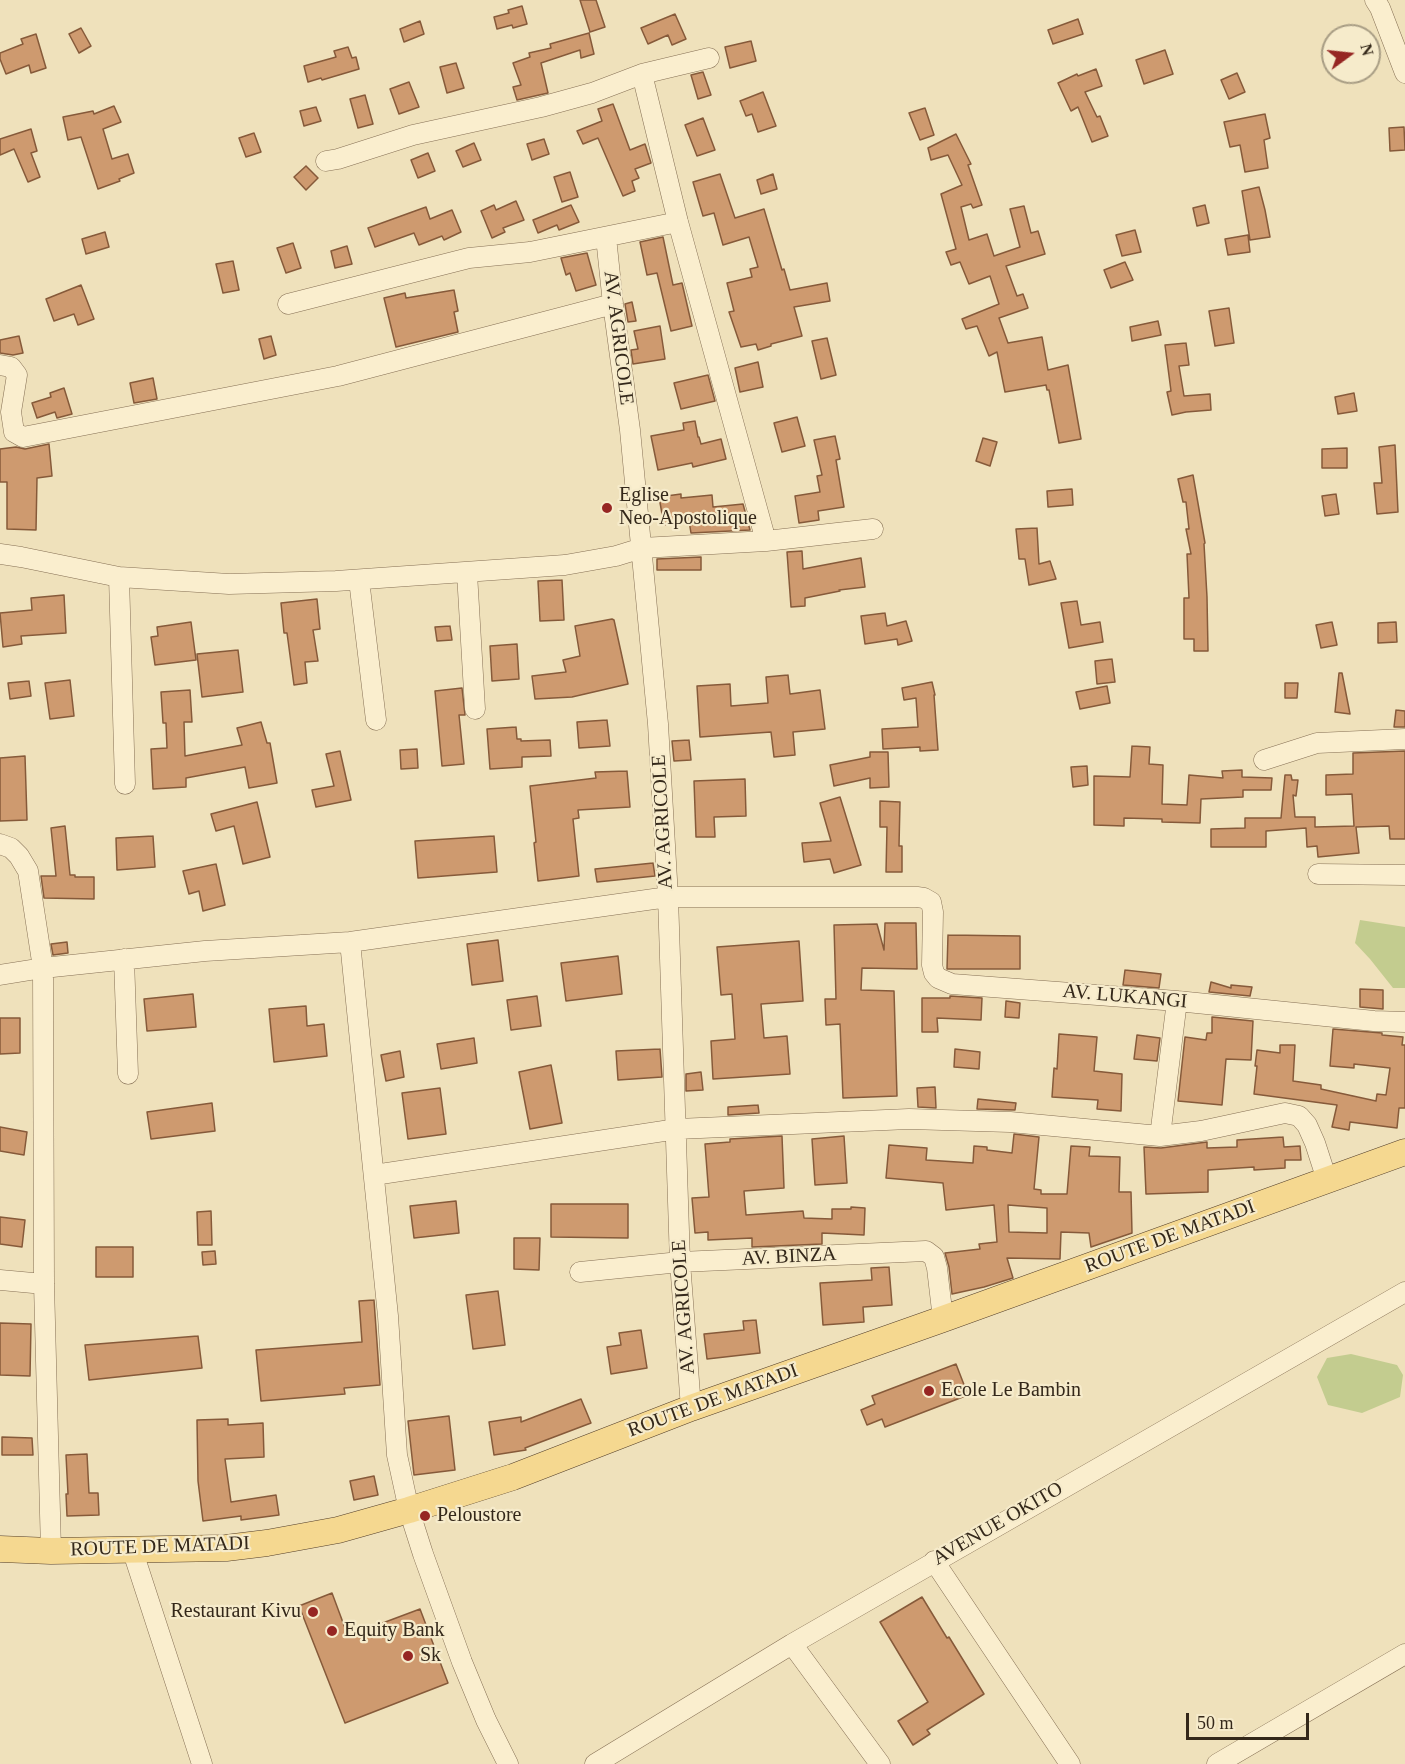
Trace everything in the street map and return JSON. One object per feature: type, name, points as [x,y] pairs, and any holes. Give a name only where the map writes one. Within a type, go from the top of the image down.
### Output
[{"type":"main road","name":"ROUTE DE MATADI","points":[[0,1549],[51,1551],[226,1548],[338,1530],[409,1510],[513,1477],[691,1408],[1405,1152]]},
{"type":"street","points":[[1375,0],[1405,74]]},
{"type":"street","points":[[326,161],[413,135],[592,93],[642,74],[709,58]]},
{"type":"street","points":[[642,74],[678,222],[766,541]]},
{"type":"street","points":[[288,304],[469,258],[530,252],[678,222]]},
{"type":"street","name":"AV. AGRICOLE","points":[[606,237],[630,430],[658,724],[668,897],[680,1262],[691,1408]]},
{"type":"street","points":[[0,365],[10,367],[17,375],[11,412],[14,432],[23,437],[338,376],[613,304]]},
{"type":"street","points":[[0,554],[119,577],[229,584],[359,580],[565,565],[616,556],[642,548],[766,541],[873,529]]},
{"type":"street","points":[[467,573],[475,709]]},
{"type":"street","points":[[119,577],[126,784]]},
{"type":"street","points":[[359,580],[376,720]]},
{"type":"street","points":[[1264,760],[1317,744],[1405,739]]},
{"type":"street","points":[[0,844],[11,848],[20,856],[28,871],[42,968],[44,1284],[51,1551]]},
{"type":"street","points":[[1318,874],[1405,875]]},
{"type":"street","points":[[0,975],[42,968],[205,951],[350,942],[668,897]]},
{"type":"street","name":"AV. LUKANGI","points":[[668,897],[924,898],[931,902],[933,912],[932,965],[934,973],[938,978],[952,984],[1177,1001],[1374,1022],[1405,1022]]},
{"type":"street","points":[[350,942],[388,1316],[397,1455],[409,1510],[423,1554],[462,1662],[486,1720],[508,1764]]},
{"type":"street","points":[[124,959],[128,1074]]},
{"type":"street","points":[[1160,1136],[1177,1001]]},
{"type":"street","points":[[374,1175],[677,1129],[909,1119],[1010,1122],[1160,1136],[1201,1131],[1285,1113],[1299,1116],[1307,1125],[1328,1180]]},
{"type":"street","name":"AV. BINZA","points":[[580,1272],[680,1262],[926,1251],[934,1257],[937,1268],[943,1319]]},
{"type":"street","points":[[0,1280],[44,1284]]},
{"type":"street","name":"AVENUE OKITO","points":[[595,1764],[619,1758],[792,1644],[1405,1292]]},
{"type":"street","points":[[132,1549],[202,1764]]},
{"type":"street","points":[[934,1561],[1070,1764]]},
{"type":"street","points":[[792,1644],[880,1764]]},
{"type":"street","points":[[1217,1764],[1405,1654]]},
{"type":"green space","points":[[1360,920],[1405,927],[1405,988],[1393,988],[1355,943]]},
{"type":"green space","points":[[1351,1354],[1397,1365],[1403,1375],[1400,1397],[1362,1413],[1328,1405],[1317,1377],[1327,1358]]},
{"type":"building","points":[[580,0],[596,0],[605,27],[590,32]]},
{"type":"building","points":[[522,6],[527,24],[497,29],[494,17]]},
{"type":"building","points":[[675,14],[686,39],[672,45],[668,35],[648,44],[641,28]]},
{"type":"building","points":[[1078,19],[1083,34],[1053,44],[1048,30]]},
{"type":"building","points":[[420,21],[424,34],[404,42],[400,29]]},
{"type":"building","points":[[81,28],[91,46],[79,53],[69,34]]},
{"type":"building","points":[[589,33],[594,54],[581,58],[580,50],[541,63],[548,93],[517,100],[513,87],[521,85],[513,63],[530,57],[529,53],[551,48],[550,44]]},
{"type":"building","points":[[36,34],[46,68],[31,73],[29,65],[6,74],[0,53],[23,44],[21,39]]},
{"type":"building","points":[[751,41],[756,61],[730,68],[725,47]]},
{"type":"building","points":[[348,47],[352,58],[356,57],[359,69],[308,82],[304,66],[336,57],[334,51]]},
{"type":"building","points":[[1165,50],[1173,74],[1144,84],[1136,60]]},
{"type":"building","points":[[456,63],[464,88],[447,93],[440,67]]},
{"type":"building","points":[[1096,69],[1102,86],[1085,92],[1097,117],[1100,116],[1108,136],[1092,142],[1078,107],[1071,111],[1058,83],[1077,74],[1078,76]]},
{"type":"building","points":[[703,72],[711,95],[698,99],[691,75]]},
{"type":"building","points":[[1237,73],[1245,92],[1229,99],[1221,80]]},
{"type":"building","points":[[409,82],[419,107],[399,114],[390,89]]},
{"type":"building","points":[[763,92],[776,126],[758,132],[752,114],[746,116],[740,101]]},
{"type":"building","points":[[365,95],[373,124],[358,128],[350,99]]},
{"type":"building","points":[[613,104],[630,150],[645,144],[651,163],[635,169],[639,178],[632,181],[635,191],[623,196],[598,138],[583,144],[577,131],[602,121],[598,109]]},
{"type":"building","points":[[114,106],[121,122],[103,129],[112,159],[128,154],[134,173],[98,189],[81,137],[68,140],[63,117],[93,111],[94,114]]},
{"type":"building","points":[[316,107],[321,121],[304,126],[300,111]]},
{"type":"building","points":[[925,108],[934,135],[920,140],[909,113]]},
{"type":"building","points":[[1265,114],[1270,138],[1264,140],[1268,168],[1245,172],[1240,145],[1230,147],[1224,122]]},
{"type":"building","points":[[703,118],[715,150],[697,156],[685,125]]},
{"type":"building","points":[[1404,127],[1405,150],[1390,151],[1389,128]]},
{"type":"building","points":[[31,129],[37,151],[31,153],[40,177],[28,182],[14,149],[0,155],[0,139]]},
{"type":"building","points":[[254,133],[261,152],[246,157],[239,138]]},
{"type":"building","points":[[956,134],[971,164],[968,165],[982,205],[973,208],[971,204],[961,207],[969,240],[987,234],[994,256],[1020,247],[1010,209],[1024,206],[1031,233],[1038,231],[1045,254],[1006,266],[1017,296],[1023,294],[1028,308],[999,318],[1008,343],[1042,337],[1048,370],[1068,365],[1081,439],[1059,443],[1049,390],[1046,385],[1005,392],[997,352],[989,356],[977,326],[966,329],[962,319],[999,304],[990,276],[969,284],[960,262],[951,265],[946,252],[956,249],[941,194],[962,185],[948,155],[931,160],[928,148]]},
{"type":"building","points":[[544,139],[549,154],[532,160],[527,144]]},
{"type":"building","points":[[474,143],[481,160],[463,167],[456,151]]},
{"type":"building","points":[[428,153],[435,171],[418,178],[411,160]]},
{"type":"building","points":[[306,166],[318,178],[306,190],[294,177]]},
{"type":"building","points":[[570,172],[578,197],[562,202],[554,177]]},
{"type":"building","points":[[720,174],[735,218],[764,209],[790,290],[827,283],[830,301],[794,307],[802,336],[758,350],[756,344],[741,347],[729,312],[734,311],[727,283],[752,277],[750,269],[758,267],[749,237],[723,245],[714,213],[703,216],[693,182]]},
{"type":"building","points":[[773,174],[777,189],[761,194],[757,180]]},
{"type":"building","points":[[1259,187],[1270,237],[1250,240],[1242,191]]},
{"type":"building","points":[[516,201],[524,220],[503,228],[505,232],[492,238],[481,211],[494,205],[496,210]]},
{"type":"building","points":[[571,205],[579,222],[559,230],[557,225],[538,233],[533,220]]},
{"type":"building","points":[[1205,205],[1209,223],[1197,226],[1193,208]]},
{"type":"building","points":[[426,207],[430,219],[452,210],[461,232],[444,240],[442,236],[419,245],[414,233],[375,247],[368,228]]},
{"type":"building","points":[[1135,230],[1141,252],[1122,256],[1116,235]]},
{"type":"building","points":[[105,232],[109,247],[86,254],[82,239]]},
{"type":"building","points":[[1248,235],[1250,252],[1228,255],[1225,239]]},
{"type":"building","points":[[663,237],[673,285],[682,283],[692,326],[671,331],[657,273],[647,275],[640,242]]},
{"type":"building","points":[[293,243],[301,268],[286,273],[277,248]]},
{"type":"building","points":[[347,246],[352,264],[335,268],[331,251]]},
{"type":"building","points":[[587,253],[596,285],[576,291],[570,273],[566,275],[561,258]]},
{"type":"building","points":[[233,261],[239,290],[223,293],[216,264]]},
{"type":"building","points":[[1125,262],[1133,280],[1111,288],[1104,270]]},
{"type":"building","points":[[81,285],[94,319],[78,325],[74,314],[54,321],[46,299]]},
{"type":"building","points":[[454,290],[458,311],[454,312],[458,332],[396,347],[384,298],[405,293],[406,298]]},
{"type":"building","points":[[632,302],[636,321],[628,322],[625,304]]},
{"type":"building","points":[[1229,308],[1234,343],[1215,346],[1209,311]]},
{"type":"building","points":[[1158,321],[1161,335],[1132,341],[1130,327]]},
{"type":"building","points":[[660,326],[665,359],[633,364],[631,350],[638,349],[634,331]]},
{"type":"building","points":[[19,336],[23,353],[13,355],[0,353],[0,340]]},
{"type":"building","points":[[271,336],[276,355],[264,359],[259,339]]},
{"type":"building","points":[[827,338],[836,375],[821,379],[812,341]]},
{"type":"building","points":[[1186,343],[1189,365],[1179,366],[1184,396],[1210,394],[1211,410],[1172,415],[1167,392],[1171,391],[1165,345]]},
{"type":"building","points":[[758,362],[763,387],[740,392],[735,368]]},
{"type":"building","points":[[708,375],[715,401],[681,409],[674,383]]},
{"type":"building","points":[[153,378],[157,399],[134,403],[130,383]]},
{"type":"building","points":[[64,388],[72,414],[57,418],[55,412],[37,418],[32,403],[51,397],[50,393]]},
{"type":"building","points":[[1354,393],[1357,411],[1338,414],[1335,397]]},
{"type":"building","points":[[797,417],[805,446],[782,452],[774,423]]},
{"type":"building","points":[[695,421],[701,444],[721,439],[726,459],[693,467],[692,463],[658,470],[651,436],[684,430],[683,423]]},
{"type":"building","points":[[835,436],[840,459],[836,460],[844,507],[818,511],[819,520],[799,523],[795,496],[820,492],[817,476],[822,475],[814,440]]},
{"type":"building","points":[[983,438],[997,442],[990,466],[976,461]]},
{"type":"building","points":[[49,444],[52,476],[37,478],[36,530],[7,529],[7,482],[0,482],[0,449],[16,447],[25,449]]},
{"type":"building","points":[[1395,445],[1398,512],[1377,514],[1374,483],[1382,483],[1379,447]]},
{"type":"building","points":[[1347,448],[1347,468],[1322,468],[1322,449]]},
{"type":"building","points":[[1193,475],[1205,543],[1208,651],[1194,651],[1194,639],[1184,639],[1184,598],[1189,598],[1187,554],[1191,554],[1186,529],[1189,529],[1186,502],[1183,502],[1178,479]]},
{"type":"building","points":[[1072,489],[1073,505],[1048,507],[1047,491]]},
{"type":"building","points":[[681,494],[681,498],[712,495],[713,507],[743,504],[750,530],[691,533],[689,521],[664,525],[659,497]]},
{"type":"building","points":[[1336,494],[1339,514],[1325,516],[1322,496]]},
{"type":"building","points":[[1037,528],[1039,564],[1050,561],[1056,579],[1029,585],[1025,559],[1019,559],[1016,529]]},
{"type":"building","points":[[802,551],[803,569],[861,558],[865,587],[805,598],[805,606],[791,607],[787,552]]},
{"type":"building","points":[[701,557],[701,570],[657,570],[657,559]]},
{"type":"building","points":[[562,580],[564,620],[540,621],[538,581]]},
{"type":"building","points":[[64,595],[66,633],[21,636],[22,644],[3,647],[0,613],[32,610],[31,598]]},
{"type":"building","points":[[317,599],[320,629],[313,630],[318,661],[305,662],[307,683],[294,685],[281,603]]},
{"type":"building","points":[[1077,601],[1081,625],[1100,622],[1103,642],[1069,648],[1061,603]]},
{"type":"building","points":[[885,613],[887,626],[906,621],[912,641],[898,645],[897,639],[865,644],[861,616]]},
{"type":"building","points":[[612,619],[628,684],[572,697],[535,699],[532,676],[566,672],[563,660],[580,656],[575,626]]},
{"type":"building","points":[[191,622],[196,660],[155,665],[151,637],[158,636],[157,627]]},
{"type":"building","points":[[1332,622],[1337,645],[1321,648],[1316,625]]},
{"type":"building","points":[[1396,622],[1397,642],[1378,643],[1378,623]]},
{"type":"building","points":[[450,626],[452,640],[437,641],[435,627]]},
{"type":"building","points":[[517,644],[519,679],[492,681],[490,646]]},
{"type":"building","points":[[238,650],[243,692],[202,697],[197,654]]},
{"type":"building","points":[[1112,659],[1115,682],[1097,684],[1095,661]]},
{"type":"building","points":[[1339,673],[1342,673],[1350,714],[1335,712]]},
{"type":"building","points":[[788,675],[790,694],[820,690],[825,729],[793,732],[795,755],[774,757],[771,732],[700,737],[697,686],[730,684],[731,706],[768,703],[766,677]]},
{"type":"building","points":[[70,680],[74,716],[50,719],[45,683]]},
{"type":"building","points":[[29,681],[31,696],[10,699],[8,683]]},
{"type":"building","points":[[932,682],[935,695],[938,750],[920,751],[920,747],[883,749],[882,729],[918,727],[916,698],[904,700],[902,688]]},
{"type":"building","points":[[1285,683],[1298,683],[1297,698],[1285,698]]},
{"type":"building","points":[[1107,686],[1110,703],[1080,709],[1076,692]]},
{"type":"building","points":[[462,688],[465,715],[459,715],[464,764],[442,766],[435,691]]},
{"type":"building","points":[[190,690],[192,722],[184,722],[185,756],[242,745],[237,728],[261,722],[267,743],[270,743],[277,783],[249,788],[245,767],[186,778],[186,787],[153,789],[151,749],[167,748],[161,692]]},
{"type":"building","points":[[1396,710],[1405,711],[1405,727],[1394,727]]},
{"type":"building","points":[[607,720],[610,746],[579,748],[577,722]]},
{"type":"building","points":[[516,727],[517,739],[521,741],[550,740],[551,756],[522,757],[522,767],[490,769],[487,729]]},
{"type":"building","points":[[689,740],[691,760],[674,761],[672,741]]},
{"type":"building","points":[[1132,746],[1150,747],[1149,764],[1163,765],[1162,804],[1187,805],[1189,775],[1223,778],[1222,771],[1242,770],[1242,777],[1272,778],[1271,790],[1243,790],[1243,797],[1201,799],[1200,823],[1124,818],[1124,826],[1094,825],[1094,776],[1130,777]]},
{"type":"building","points":[[417,749],[418,768],[401,769],[400,750]]},
{"type":"building","points":[[340,751],[351,800],[316,807],[312,790],[334,786],[326,754]]},
{"type":"building","points":[[1405,751],[1405,839],[1390,839],[1389,826],[1356,827],[1359,853],[1318,857],[1317,846],[1307,847],[1306,828],[1266,831],[1266,847],[1211,847],[1211,829],[1245,828],[1245,818],[1281,818],[1285,775],[1291,775],[1292,780],[1298,780],[1296,796],[1293,795],[1295,817],[1315,817],[1315,827],[1354,826],[1352,794],[1326,795],[1326,775],[1353,774],[1353,753]]},
{"type":"building","points":[[870,752],[888,752],[889,787],[870,788],[870,778],[834,786],[830,765],[870,757]]},
{"type":"building","points":[[25,756],[27,820],[0,821],[0,758]]},
{"type":"building","points":[[1087,766],[1088,785],[1073,787],[1071,767]]},
{"type":"building","points":[[627,771],[630,807],[578,810],[579,818],[573,819],[579,876],[538,881],[530,786],[596,778],[595,772]]},
{"type":"building","points":[[745,779],[746,816],[714,817],[715,837],[696,837],[694,781]]},
{"type":"building","points":[[840,797],[861,865],[834,873],[830,859],[804,862],[802,843],[831,841],[820,803]]},
{"type":"building","points":[[880,801],[900,802],[899,846],[902,846],[902,872],[886,872],[887,827],[880,827]]},
{"type":"building","points":[[257,802],[270,857],[243,864],[234,826],[216,831],[211,814]]},
{"type":"building","points":[[65,826],[70,875],[94,877],[94,899],[44,898],[41,876],[56,876],[51,828]]},
{"type":"building","points":[[153,836],[155,867],[117,870],[116,838]]},
{"type":"building","points":[[494,836],[497,872],[418,878],[415,841]]},
{"type":"building","points":[[653,863],[655,876],[597,882],[595,869]]},
{"type":"building","points":[[216,864],[225,905],[203,911],[199,891],[189,894],[183,871]]},
{"type":"building","points":[[885,923],[916,923],[917,969],[862,968],[861,990],[894,991],[897,1096],[843,1098],[840,1024],[826,1025],[825,999],[836,999],[834,925],[877,924],[884,950]]},
{"type":"building","points":[[948,935],[1020,936],[1020,969],[947,969]]},
{"type":"building","points":[[498,940],[503,981],[472,985],[467,944]]},
{"type":"building","points":[[799,941],[803,1001],[761,1004],[764,1038],[787,1036],[790,1074],[713,1079],[711,1041],[735,1039],[732,994],[721,995],[717,947]]},
{"type":"building","points":[[67,942],[68,953],[53,955],[51,944]]},
{"type":"building","points":[[618,956],[622,994],[566,1001],[561,963]]},
{"type":"building","points":[[1125,970],[1161,974],[1159,988],[1123,985]]},
{"type":"building","points":[[1211,982],[1231,988],[1231,985],[1252,987],[1250,996],[1209,992]]},
{"type":"building","points":[[1360,989],[1383,990],[1383,1009],[1360,1007]]},
{"type":"building","points":[[193,994],[196,1027],[147,1031],[144,999]]},
{"type":"building","points":[[537,996],[541,1026],[511,1030],[507,1000]]},
{"type":"building","points":[[950,996],[982,998],[981,1020],[937,1018],[938,1032],[922,1032],[922,998],[950,998]]},
{"type":"building","points":[[1006,1001],[1020,1003],[1019,1018],[1005,1017]]},
{"type":"building","points":[[306,1006],[307,1026],[324,1024],[327,1056],[274,1062],[269,1009]]},
{"type":"building","points":[[1212,1017],[1253,1021],[1251,1060],[1226,1059],[1222,1105],[1178,1101],[1185,1037],[1206,1040],[1207,1033],[1212,1033]]},
{"type":"building","points":[[0,1018],[20,1018],[20,1053],[0,1054]]},
{"type":"building","points":[[1333,1029],[1403,1037],[1405,1108],[1399,1108],[1397,1128],[1350,1122],[1349,1130],[1332,1127],[1337,1105],[1254,1094],[1257,1050],[1280,1053],[1280,1045],[1295,1045],[1293,1081],[1321,1085],[1321,1089],[1376,1101],[1377,1094],[1386,1095],[1390,1068],[1354,1064],[1354,1068],[1330,1066]]},
{"type":"building","points":[[1059,1034],[1097,1037],[1094,1071],[1122,1074],[1121,1111],[1097,1109],[1098,1100],[1052,1097],[1054,1068],[1057,1069]]},
{"type":"building","points":[[1137,1035],[1160,1038],[1157,1061],[1134,1059]]},
{"type":"building","points":[[474,1038],[477,1063],[441,1069],[437,1044]]},
{"type":"building","points":[[660,1049],[662,1077],[618,1080],[616,1051]]},
{"type":"building","points":[[955,1049],[980,1052],[979,1069],[954,1067]]},
{"type":"building","points":[[400,1051],[404,1077],[386,1081],[381,1055]]},
{"type":"building","points":[[551,1065],[562,1123],[530,1129],[519,1072]]},
{"type":"building","points":[[701,1072],[703,1090],[686,1091],[686,1074]]},
{"type":"building","points":[[935,1087],[936,1108],[918,1107],[917,1088]]},
{"type":"building","points":[[440,1088],[446,1134],[408,1139],[402,1093]]},
{"type":"building","points":[[978,1099],[1016,1103],[1015,1110],[977,1109]]},
{"type":"building","points":[[212,1103],[215,1131],[151,1139],[147,1112]]},
{"type":"building","points":[[758,1105],[759,1113],[728,1115],[728,1107]]},
{"type":"building","points":[[0,1127],[27,1132],[24,1155],[0,1151]]},
{"type":"building","points":[[1014,1134],[1039,1137],[1034,1189],[1041,1190],[1041,1194],[1067,1194],[1071,1146],[1090,1147],[1089,1156],[1120,1157],[1119,1192],[1131,1192],[1132,1233],[1091,1247],[1089,1233],[1061,1232],[1060,1259],[1007,1258],[1013,1278],[952,1294],[945,1253],[980,1249],[979,1244],[997,1242],[994,1205],[946,1210],[943,1183],[886,1178],[889,1145],[927,1148],[926,1160],[973,1163],[974,1146],[1012,1153]],"holes":[[[1008,1205],[1047,1208],[1047,1233],[1009,1232]]]},
{"type":"building","points":[[782,1136],[784,1188],[744,1191],[746,1215],[803,1211],[804,1218],[832,1219],[832,1209],[865,1208],[864,1235],[822,1233],[822,1244],[752,1247],[752,1238],[708,1240],[708,1232],[695,1233],[692,1198],[709,1197],[705,1144],[730,1142],[730,1139]]},
{"type":"building","points":[[844,1136],[847,1183],[815,1185],[812,1139]]},
{"type":"building","points":[[1283,1137],[1284,1147],[1300,1146],[1301,1160],[1285,1160],[1285,1168],[1254,1170],[1254,1167],[1208,1170],[1208,1192],[1146,1194],[1144,1147],[1161,1148],[1207,1142],[1207,1148],[1237,1147],[1237,1140]]},
{"type":"building","points":[[456,1201],[459,1233],[414,1238],[410,1206]]},
{"type":"building","points":[[551,1204],[628,1204],[628,1238],[551,1237]]},
{"type":"building","points":[[211,1211],[212,1245],[198,1245],[197,1212]]},
{"type":"building","points":[[0,1217],[25,1220],[22,1247],[0,1244]]},
{"type":"building","points":[[514,1238],[540,1238],[539,1270],[514,1269]]},
{"type":"building","points":[[96,1247],[133,1247],[133,1277],[96,1277]]},
{"type":"building","points":[[215,1251],[216,1264],[203,1265],[202,1252]]},
{"type":"building","points":[[889,1267],[892,1305],[863,1307],[864,1322],[823,1325],[820,1283],[872,1280],[871,1268]]},
{"type":"building","points":[[498,1291],[505,1345],[473,1349],[466,1295]]},
{"type":"building","points":[[374,1300],[380,1385],[344,1388],[345,1394],[261,1401],[256,1350],[362,1342],[359,1301]]},
{"type":"building","points":[[756,1320],[760,1353],[707,1359],[704,1334],[744,1330],[743,1321]]},
{"type":"building","points":[[0,1323],[31,1324],[30,1376],[0,1375]]},
{"type":"building","points":[[641,1330],[647,1368],[611,1374],[607,1347],[621,1345],[619,1333]]},
{"type":"building","points":[[198,1336],[202,1368],[89,1380],[85,1345]]},
{"type":"building","points":[[956,1364],[968,1395],[885,1427],[882,1419],[867,1425],[861,1410],[875,1404],[872,1396]]},
{"type":"building","points":[[581,1399],[591,1423],[525,1448],[526,1450],[494,1455],[489,1422],[521,1417],[521,1422]]},
{"type":"building","points":[[449,1416],[455,1470],[414,1475],[408,1421]]},
{"type":"building","points":[[228,1419],[228,1425],[263,1423],[264,1457],[225,1459],[231,1502],[276,1495],[279,1515],[241,1520],[241,1516],[203,1521],[198,1481],[197,1420]]},
{"type":"building","points":[[2,1437],[32,1438],[33,1455],[2,1455]]},
{"type":"building","points":[[87,1454],[89,1493],[98,1493],[99,1515],[67,1516],[66,1455]]},
{"type":"building","points":[[374,1476],[378,1495],[354,1500],[350,1481]]},
{"type":"building","points":[[332,1593],[348,1636],[420,1609],[448,1683],[345,1723],[299,1606]]},
{"type":"building","points":[[922,1597],[984,1694],[927,1730],[930,1734],[913,1745],[898,1721],[928,1702],[880,1622]]},
{"type":"place","name":"Eglise Neo-Apostolique","points":[[607,508]]},
{"type":"place","name":"Ecole Le Bambin","points":[[929,1391]]},
{"type":"place","name":"Peloustore","points":[[425,1516]]},
{"type":"place","name":"Restaurant Kivu","points":[[313,1612]]},
{"type":"place","name":"Equity Bank","points":[[332,1631]]},
{"type":"place","name":"Sk","points":[[408,1656]]}]
